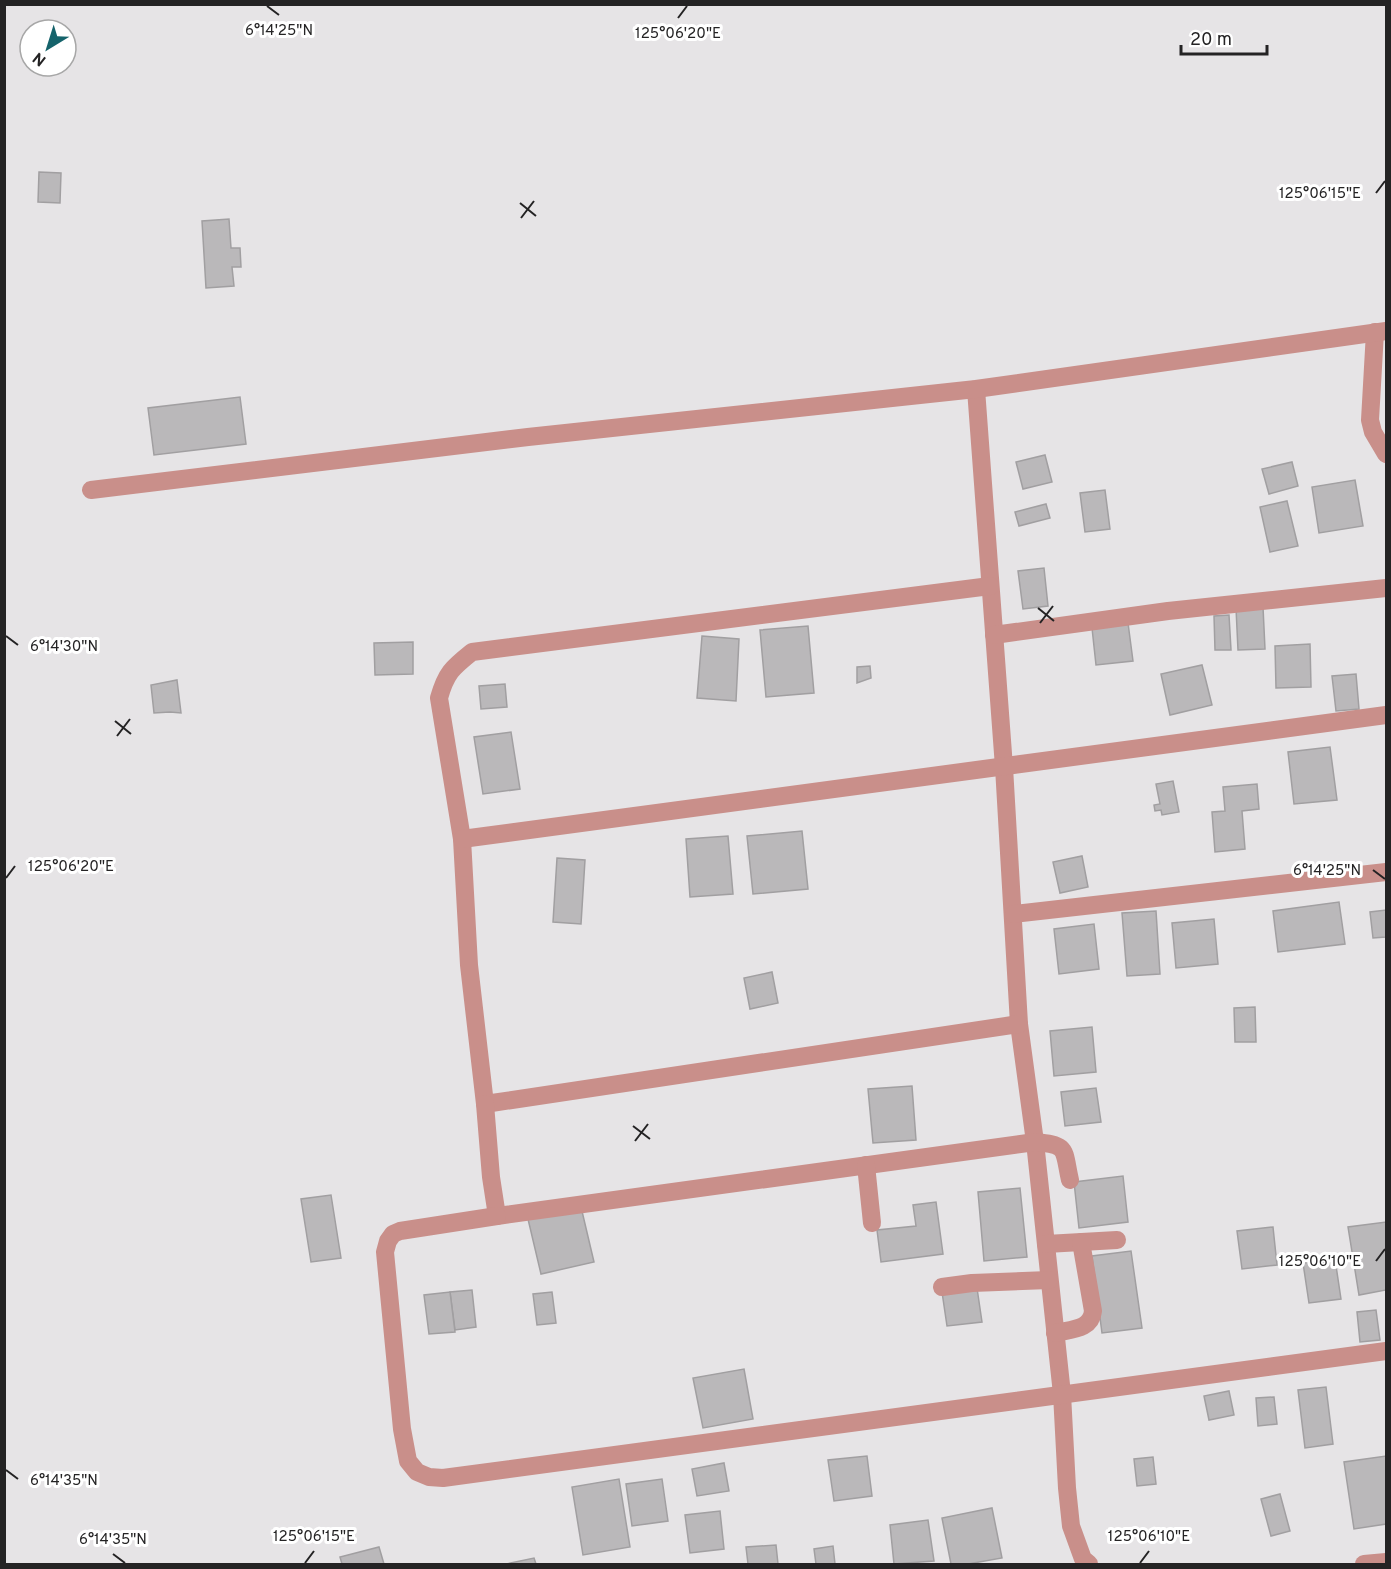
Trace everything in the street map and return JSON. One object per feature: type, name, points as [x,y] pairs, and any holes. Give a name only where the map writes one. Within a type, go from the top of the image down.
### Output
[{"type":"street","points":[[91,490],[528,436],[976,389],[1381,331],[1370,420],[1373,432],[1386,454]]},
{"type":"street","points":[[976,389],[1014,914],[1019,1024],[1035,1142],[1062,1394],[1066,1488],[1071,1526],[1083,1559],[1089,1564]]},
{"type":"street","points":[[497,1216],[469,965],[462,839],[439,698],[444,680],[453,666],[472,652],[990,586]]},
{"type":"street","points":[[994,636],[1168,611],[1386,588]]},
{"type":"street","points":[[462,839],[1386,715]]},
{"type":"street","points":[[1014,914],[1386,872]]},
{"type":"street","points":[[485,1104],[1019,1024]]},
{"type":"street","points":[[1070,1180],[1060,1147],[1035,1142],[400,1231],[393,1234],[388,1241],[386,1252],[402,1429],[408,1461],[417,1472],[429,1477],[443,1478],[1386,1351]]},
{"type":"street","points":[[866,1165],[872,1223]]},
{"type":"street","points":[[1046,1244],[1117,1240]]},
{"type":"street","points":[[1055,1333],[1082,1327],[1092,1318],[1093,1311],[1081,1242]]},
{"type":"street","points":[[942,1287],[972,1282],[1049,1280]]},
{"type":"street","points":[[1364,1564],[1386,1562]]},
{"type":"building","points":[[39,172],[61,173],[60,203],[38,202]]},
{"type":"building","points":[[229,219],[231,248],[240,248],[241,267],[232,267],[234,286],[206,288],[202,221]]},
{"type":"building","points":[[240,397],[246,444],[154,455],[148,408]]},
{"type":"building","points":[[1045,455],[1052,482],[1023,489],[1016,462]]},
{"type":"building","points":[[1292,462],[1298,486],[1269,494],[1262,469]]},
{"type":"building","points":[[1355,480],[1363,526],[1319,533],[1312,487]]},
{"type":"building","points":[[1105,490],[1110,529],[1085,532],[1080,493]]},
{"type":"building","points":[[1287,501],[1298,546],[1270,552],[1260,507]]},
{"type":"building","points":[[1046,504],[1050,518],[1019,526],[1015,512]]},
{"type":"building","points":[[1044,568],[1048,606],[1023,609],[1018,571]]},
{"type":"building","points":[[1263,607],[1265,649],[1238,650],[1236,608]]},
{"type":"building","points":[[1229,615],[1231,650],[1215,650],[1214,616]]},
{"type":"building","points":[[1128,623],[1133,661],[1096,665],[1092,628]]},
{"type":"building","points":[[808,626],[814,693],[766,697],[760,630]]},
{"type":"building","points":[[702,636],[739,639],[736,701],[697,698]]},
{"type":"building","points":[[413,642],[413,674],[375,675],[374,643]]},
{"type":"building","points":[[1310,644],[1311,687],[1276,688],[1275,646]]},
{"type":"building","points":[[1202,665],[1212,705],[1170,715],[1161,674]]},
{"type":"building","points":[[870,666],[871,678],[857,683],[857,667]]},
{"type":"building","points":[[1356,674],[1359,709],[1336,711],[1332,676]]},
{"type":"building","points":[[177,680],[181,713],[154,713],[151,685]]},
{"type":"building","points":[[505,684],[507,707],[481,709],[479,686]]},
{"type":"building","points":[[511,732],[520,789],[483,794],[474,737]]},
{"type":"building","points":[[1330,747],[1337,800],[1294,804],[1288,752]]},
{"type":"building","points":[[1173,781],[1179,812],[1162,815],[1161,810],[1155,811],[1154,805],[1160,804],[1156,784]]},
{"type":"building","points":[[1257,784],[1259,809],[1242,811],[1245,849],[1215,852],[1212,812],[1225,811],[1223,787]]},
{"type":"building","points":[[802,831],[808,889],[753,894],[747,836]]},
{"type":"building","points":[[728,836],[733,894],[690,897],[686,839]]},
{"type":"building","points":[[1082,856],[1088,887],[1060,893],[1053,862]]},
{"type":"building","points":[[557,858],[585,860],[581,924],[553,922]]},
{"type":"building","points":[[1339,902],[1345,944],[1278,952],[1273,911]]},
{"type":"building","points":[[1386,910],[1386,937],[1373,938],[1370,912]]},
{"type":"building","points":[[1156,911],[1160,974],[1127,976],[1122,913]]},
{"type":"building","points":[[1214,919],[1218,964],[1176,968],[1172,923]]},
{"type":"building","points":[[1094,924],[1099,969],[1059,974],[1054,929]]},
{"type":"building","points":[[772,972],[778,1003],[750,1009],[744,978]]},
{"type":"building","points":[[1255,1007],[1256,1042],[1235,1042],[1234,1008]]},
{"type":"building","points":[[1092,1027],[1096,1072],[1054,1076],[1050,1031]]},
{"type":"building","points":[[912,1086],[916,1140],[873,1143],[868,1089]]},
{"type":"building","points":[[1096,1088],[1101,1122],[1065,1126],[1061,1092]]},
{"type":"building","points":[[1123,1176],[1128,1222],[1079,1228],[1074,1182]]},
{"type":"building","points":[[1020,1188],[1027,1257],[984,1261],[978,1192]]},
{"type":"building","points":[[331,1195],[341,1258],[311,1262],[301,1199]]},
{"type":"building","points":[[936,1202],[943,1254],[881,1262],[877,1230],[916,1226],[913,1205]]},
{"type":"building","points":[[581,1207],[594,1262],[541,1274],[528,1219]]},
{"type":"building","points":[[1386,1222],[1386,1290],[1359,1295],[1348,1227]]},
{"type":"building","points":[[1273,1227],[1277,1265],[1242,1269],[1237,1231]]},
{"type":"building","points":[[1131,1251],[1142,1328],[1102,1333],[1092,1256]]},
{"type":"building","points":[[1335,1259],[1341,1299],[1309,1303],[1303,1263]]},
{"type":"building","points":[[977,1288],[982,1322],[947,1326],[942,1292]]},
{"type":"building","points":[[472,1290],[476,1327],[455,1330],[450,1292]]},
{"type":"building","points":[[450,1292],[455,1332],[429,1334],[424,1295]]},
{"type":"building","points":[[552,1292],[556,1323],[537,1325],[533,1294]]},
{"type":"building","points":[[1376,1310],[1380,1340],[1360,1342],[1357,1312]]},
{"type":"building","points":[[744,1369],[753,1419],[703,1428],[693,1378]]},
{"type":"building","points":[[1326,1387],[1333,1444],[1305,1448],[1298,1390]]},
{"type":"building","points":[[1229,1391],[1234,1415],[1209,1420],[1204,1396]]},
{"type":"building","points":[[1274,1397],[1277,1424],[1258,1426],[1256,1398]]},
{"type":"building","points":[[867,1456],[872,1496],[834,1501],[828,1460]]},
{"type":"building","points":[[1386,1456],[1386,1524],[1354,1529],[1344,1462]]},
{"type":"building","points":[[1153,1457],[1156,1484],[1137,1486],[1134,1459]]},
{"type":"building","points":[[724,1463],[729,1491],[697,1496],[692,1469]]},
{"type":"building","points":[[619,1479],[630,1547],[583,1555],[572,1487]]},
{"type":"building","points":[[662,1479],[668,1521],[632,1526],[626,1484]]},
{"type":"building","points":[[1280,1494],[1290,1531],[1271,1536],[1261,1499]]},
{"type":"building","points":[[992,1508],[1002,1558],[968,1564],[951,1564],[942,1518]]},
{"type":"building","points":[[720,1511],[724,1549],[690,1553],[685,1515]]},
{"type":"building","points":[[928,1520],[934,1561],[894,1564],[890,1525]]},
{"type":"building","points":[[776,1545],[778,1564],[748,1564],[746,1547]]},
{"type":"building","points":[[833,1546],[835,1564],[816,1564],[814,1549]]},
{"type":"building","points":[[379,1547],[384,1564],[342,1564],[340,1557]]},
{"type":"building","points":[[534,1558],[536,1564],[506,1564]]}]
